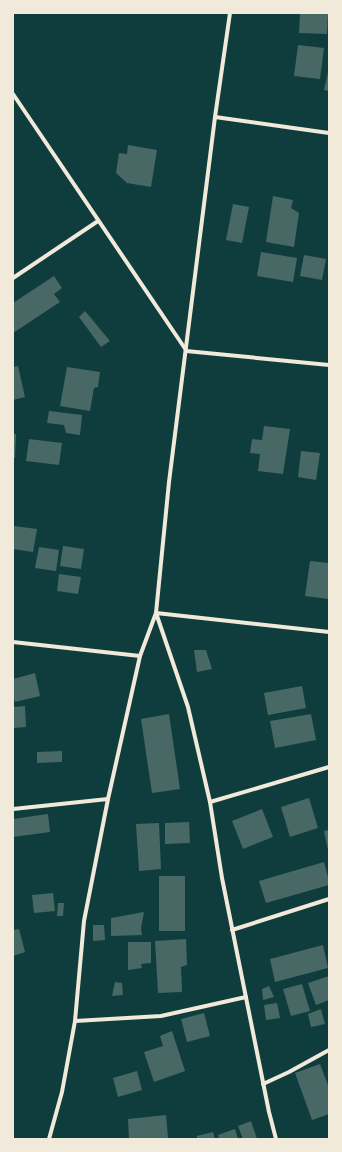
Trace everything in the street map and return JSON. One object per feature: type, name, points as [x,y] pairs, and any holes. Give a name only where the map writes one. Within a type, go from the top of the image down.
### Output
[{"type":"street","points":[[50,1139],[62,1092],[75,1021],[84,921],[108,799],[140,656],[156,613],[169,482],[215,117],[230,13]]},
{"type":"street","points":[[13,94],[186,351]]},
{"type":"street","points":[[215,117],[329,133]]},
{"type":"street","points":[[13,278],[98,221]]},
{"type":"street","points":[[186,351],[329,365]]},
{"type":"street","points":[[156,613],[329,632]]},
{"type":"street","points":[[156,613],[188,707],[210,802],[232,930],[263,1084],[276,1139]]},
{"type":"street","points":[[13,642],[140,656]]},
{"type":"street","points":[[210,802],[329,767]]},
{"type":"street","points":[[13,809],[108,799]]},
{"type":"street","points":[[232,930],[329,899]]},
{"type":"street","points":[[75,1021],[161,1016],[246,997]]},
{"type":"street","points":[[263,1084],[289,1072],[329,1050]]},
{"type":"building","points":[[300,13],[328,13],[327,34],[299,33]]},
{"type":"building","points":[[298,45],[324,48],[320,79],[294,76]]},
{"type":"building","points":[[328,72],[329,91],[324,90]]},
{"type":"building","points":[[128,145],[157,150],[151,187],[127,183],[116,173],[119,153],[127,154]]},
{"type":"building","points":[[273,196],[293,200],[291,208],[299,213],[294,247],[266,242]]},
{"type":"building","points":[[233,204],[249,207],[242,243],[226,240]]},
{"type":"building","points":[[261,252],[297,258],[293,282],[257,276]]},
{"type":"building","points":[[304,255],[326,259],[322,280],[300,276]]},
{"type":"building","points":[[54,276],[62,288],[54,294],[60,302],[13,333],[13,303]]},
{"type":"building","points":[[85,311],[110,341],[101,347],[79,317]]},
{"type":"building","points":[[18,366],[25,397],[13,400],[13,367]]},
{"type":"building","points":[[67,367],[100,372],[98,387],[94,388],[90,411],[60,406]]},
{"type":"building","points":[[49,411],[82,415],[80,435],[66,433],[64,425],[47,423]]},
{"type":"building","points":[[264,426],[290,429],[283,474],[258,471],[260,454],[250,453],[252,439],[262,440]]},
{"type":"building","points":[[13,434],[16,434],[15,458],[13,458]]},
{"type":"building","points":[[29,439],[62,443],[59,465],[26,461]]},
{"type":"building","points":[[301,451],[320,453],[316,480],[298,477]]},
{"type":"building","points":[[14,526],[37,529],[33,552],[13,549]]},
{"type":"building","points":[[63,546],[84,549],[81,569],[60,566]]},
{"type":"building","points":[[39,547],[59,550],[56,571],[35,568]]},
{"type":"building","points":[[310,561],[329,563],[328,599],[305,596]]},
{"type":"building","points":[[59,574],[81,577],[78,594],[57,591]]},
{"type":"building","points":[[194,650],[206,650],[212,669],[197,672]]},
{"type":"building","points":[[35,673],[40,696],[15,702],[13,695],[13,679]]},
{"type":"building","points":[[302,686],[306,708],[268,715],[264,693]]},
{"type":"building","points":[[25,706],[26,727],[13,728],[13,707]]},
{"type":"building","points":[[169,714],[180,789],[152,793],[141,719]]},
{"type":"building","points":[[311,714],[316,740],[275,748],[270,721]]},
{"type":"building","points":[[62,751],[62,762],[37,763],[37,752]]},
{"type":"building","points":[[309,798],[318,828],[290,837],[281,807]]},
{"type":"building","points":[[262,809],[273,837],[243,849],[232,821]]},
{"type":"building","points":[[48,814],[50,832],[13,837],[13,819]]},
{"type":"building","points":[[189,822],[190,843],[165,844],[165,823]]},
{"type":"building","points":[[159,823],[161,869],[139,871],[136,824]]},
{"type":"building","points":[[329,830],[329,850],[328,850],[324,831]]},
{"type":"building","points":[[324,862],[329,885],[266,903],[259,881]]},
{"type":"building","points":[[159,876],[185,876],[185,931],[159,931]]},
{"type":"building","points":[[53,893],[55,911],[34,913],[32,895]]},
{"type":"building","points":[[58,903],[64,903],[63,916],[57,916]]},
{"type":"building","points":[[144,912],[141,928],[142,935],[111,936],[111,918]]},
{"type":"building","points":[[93,925],[104,925],[105,940],[93,941]]},
{"type":"building","points":[[19,929],[25,952],[13,956],[13,930]]},
{"type":"building","points":[[186,939],[187,965],[181,967],[182,992],[158,993],[155,941]]},
{"type":"building","points":[[128,942],[151,942],[151,963],[141,964],[142,968],[128,970]]},
{"type":"building","points":[[323,945],[328,968],[275,982],[270,959]]},
{"type":"building","points":[[329,976],[329,1000],[316,1005],[308,983]]},
{"type":"building","points":[[115,982],[122,983],[123,995],[112,996]]},
{"type":"building","points":[[302,984],[310,1011],[291,1016],[283,989]]},
{"type":"building","points":[[269,986],[274,997],[263,1000],[262,989]]},
{"type":"building","points":[[277,1003],[280,1018],[266,1020],[264,1005]]},
{"type":"building","points":[[321,1009],[325,1024],[311,1027],[308,1014]]},
{"type":"building","points":[[204,1013],[210,1036],[187,1042],[181,1019]]},
{"type":"building","points":[[172,1031],[185,1071],[154,1082],[144,1052],[163,1046],[160,1036]]},
{"type":"building","points":[[320,1064],[329,1088],[329,1114],[312,1120],[295,1073]]},
{"type":"building","points":[[137,1071],[142,1090],[118,1097],[113,1078]]},
{"type":"building","points":[[166,1115],[168,1138],[129,1139],[128,1119]]},
{"type":"building","points":[[251,1121],[257,1139],[243,1139],[238,1126]]},
{"type":"building","points":[[235,1129],[238,1139],[219,1139],[218,1135]]},
{"type":"building","points":[[213,1132],[215,1139],[197,1139],[197,1136]]}]
